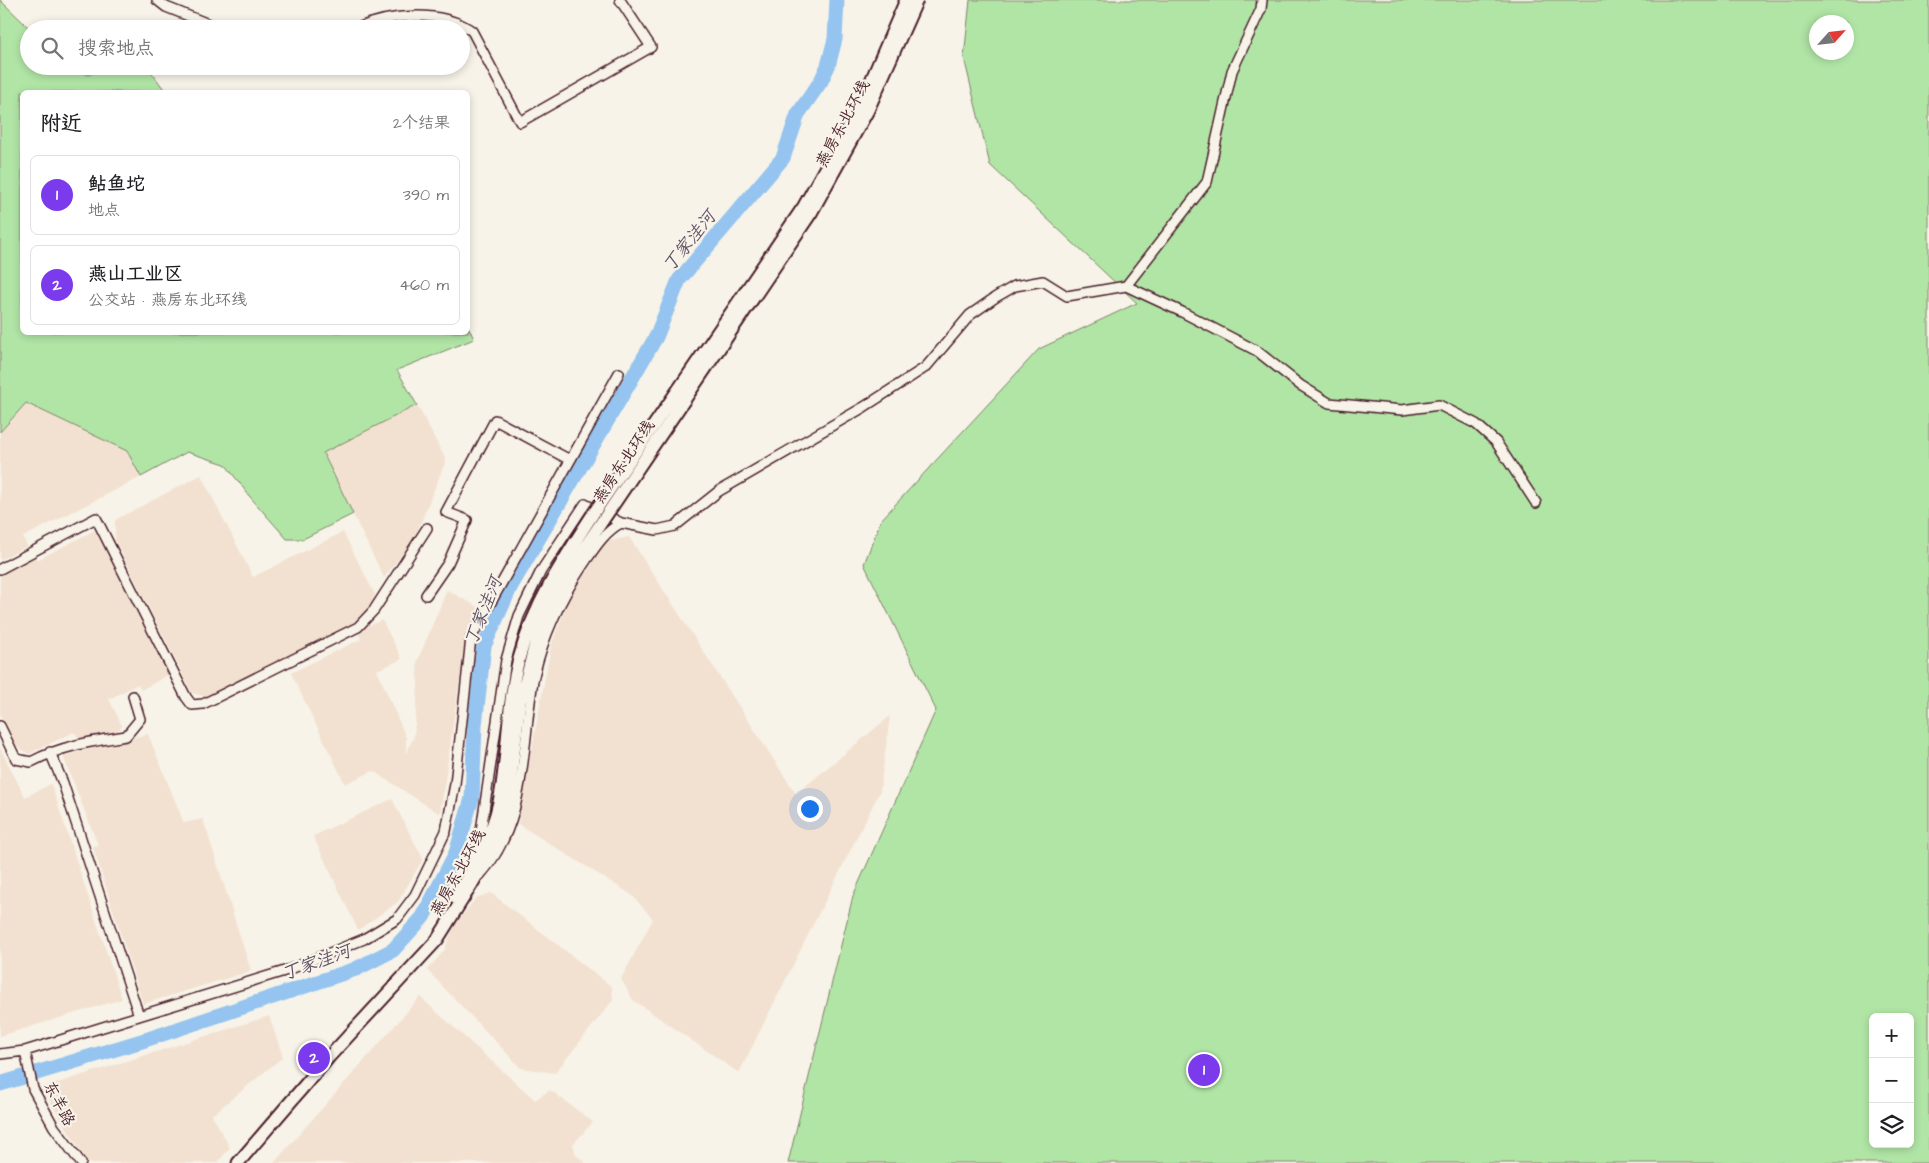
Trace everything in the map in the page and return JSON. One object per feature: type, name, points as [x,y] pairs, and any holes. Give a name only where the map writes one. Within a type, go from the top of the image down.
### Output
[{"type":"main road","name":"燕房东北环线","points":[[238,1163],[329,1057],[437,940],[467,886],[492,849],[508,803],[520,702],[538,633],[566,575],[598,517],[804,206],[861,104],[906,0]]},
{"type":"main road","name":"燕房东北环线","points":[[598,517],[811,213],[868,110],[917,0]]},
{"type":"street","points":[[157,0],[166,8],[197,20]]},
{"type":"street","points":[[470,30],[520,122],[652,47],[620,0]]},
{"type":"street","points":[[1126,286],[1207,182],[1232,71],[1261,9],[1262,0]]},
{"type":"street","points":[[385,20],[402,15],[442,20]]},
{"type":"street","points":[[467,886],[481,831],[506,660],[519,616],[540,571],[585,504],[621,523],[657,530],[675,526],[719,491],[864,407],[926,367],[970,315],[1015,286],[1043,282],[1067,296],[1126,286],[1182,312],[1257,351],[1300,385],[1329,403],[1402,410],[1439,405],[1476,424],[1496,442],[1536,503]]},
{"type":"street","points":[[0,1054],[25,1051],[288,970],[364,939],[397,919],[415,895],[446,831],[455,784],[471,638],[619,373]]},
{"type":"street","points":[[426,595],[448,563],[467,520],[446,512],[495,420],[570,460]]},
{"type":"street","points":[[0,569],[96,518],[186,697],[192,704],[203,704],[358,627],[374,610],[427,528]]},
{"type":"street","points":[[467,886],[491,864],[507,834],[520,788],[535,675],[546,637],[560,605],[578,572],[604,535],[621,523]]},
{"type":"street","points":[[0,726],[16,759],[31,762],[50,752],[92,741],[126,736],[140,719],[133,696]]},
{"type":"street","points":[[50,752],[63,783],[139,1016]]},
{"type":"street","name":"东羊路","points":[[25,1051],[33,1089],[54,1127],[81,1163]]},
{"type":"shaded area","points":[[26,403],[127,451],[141,477],[23,537],[27,546],[0,560],[0,432]]},
{"type":"shaded area","points":[[417,405],[446,460],[414,539],[384,578],[323,453]]},
{"type":"shaded area","points":[[201,475],[253,577],[343,532],[375,595],[370,609],[355,622],[207,697],[192,693],[115,540],[115,520]]},
{"type":"shaded area","points":[[95,530],[168,675],[141,690],[138,684],[109,699],[122,726],[118,731],[79,738],[74,732],[29,754],[15,745],[0,714],[0,575],[33,557],[39,559]]},
{"type":"shaded area","points":[[629,537],[796,794],[890,716],[880,791],[739,1073],[633,1000],[621,979],[653,919],[632,895],[518,824],[551,646],[568,600],[605,542]]},
{"type":"shaded area","points":[[447,590],[480,608],[466,638],[440,814],[373,771],[345,784],[291,673],[361,639],[357,631],[382,620],[402,659],[377,670],[406,738],[406,754],[414,736],[418,687],[417,662]]},
{"type":"shaded area","points":[[148,734],[184,823],[203,819],[251,971],[143,1004],[93,847],[98,845],[63,756]]},
{"type":"shaded area","points":[[0,748],[25,797],[51,784],[122,999],[0,1036]]},
{"type":"shaded area","points":[[392,799],[423,859],[398,902],[358,930],[313,836]]},
{"type":"shaded area","points":[[491,893],[612,987],[613,1000],[555,1073],[521,1068],[427,970],[444,951],[454,926],[476,898]]},
{"type":"shaded area","points":[[420,997],[535,1100],[550,1090],[593,1122],[573,1144],[576,1155],[586,1163],[274,1163]]},
{"type":"shaded area","points":[[269,1016],[283,1057],[212,1115],[230,1148],[217,1163],[88,1163],[42,1088]]},
{"type":"green space","points":[[0,0],[21,20],[20,75],[154,75],[165,90],[20,90],[20,335],[470,335],[470,330],[474,339],[397,370],[417,405],[323,453],[353,514],[303,539],[287,539],[251,498],[225,464],[187,452],[141,477],[127,451],[26,403],[0,432]]},
{"type":"green space","points":[[970,0],[1929,0],[1929,1163],[788,1163],[853,896],[936,710],[864,564],[881,520],[1039,349],[1137,303],[990,165],[964,58]]},
{"type":"waterway","name":"丁家洼河","points":[[0,1084],[145,1040],[356,969],[393,950],[423,917],[456,853],[472,798],[475,725],[484,646],[511,586],[656,337],[679,280],[783,158],[798,114],[821,81],[828,66],[835,39],[837,0]]},
{"type":"place","name":"燕山工业区","points":[[314,1058]]},
{"type":"place","name":"鲇鱼坨","points":[[1204,1070]]}]
